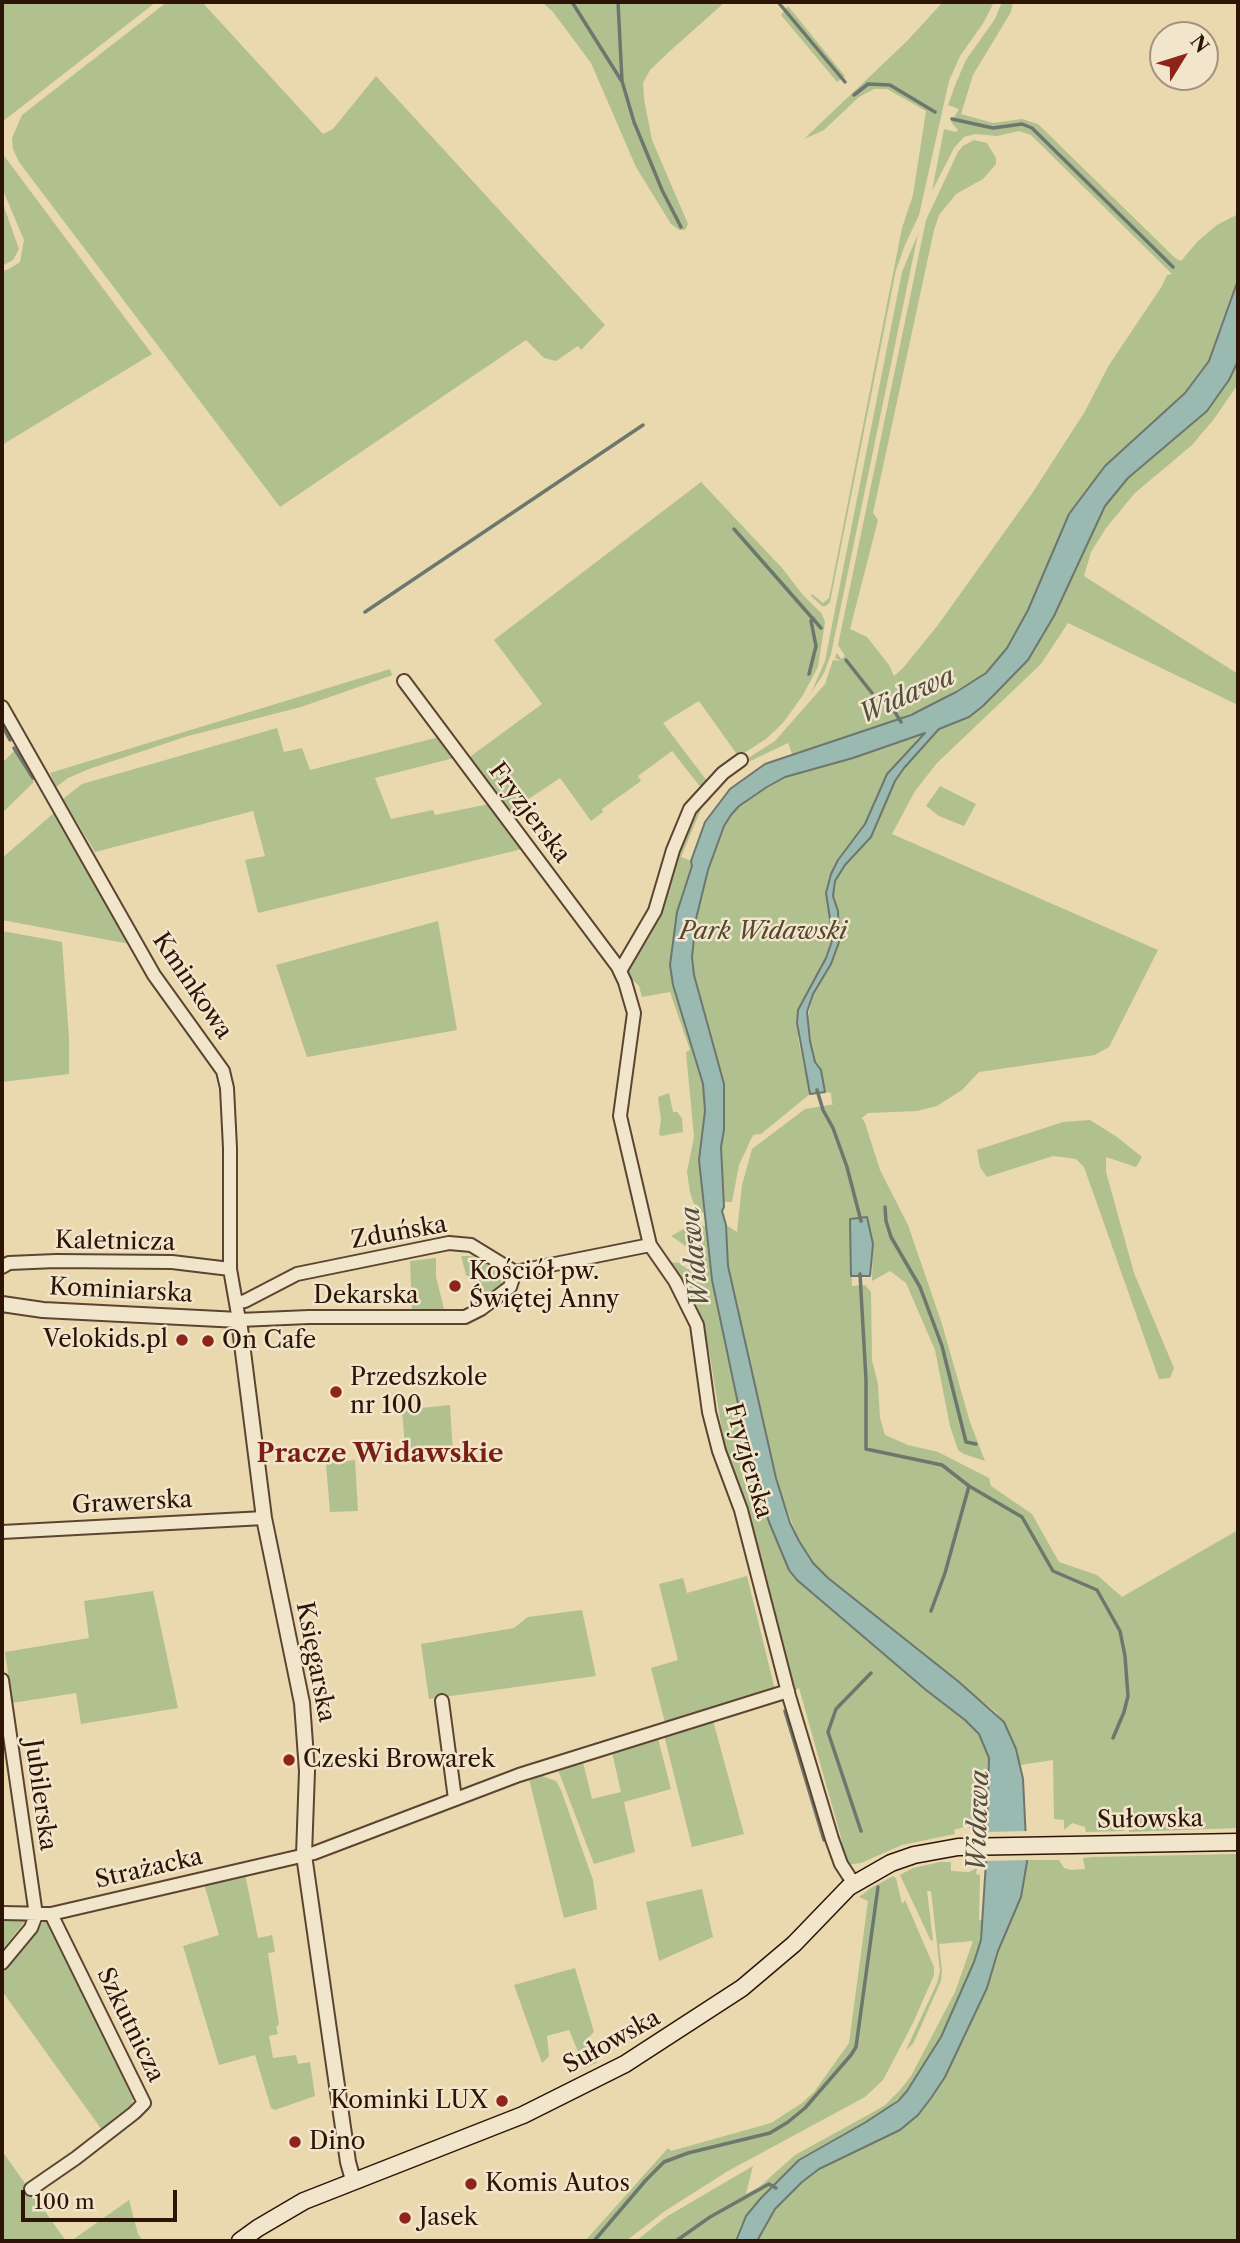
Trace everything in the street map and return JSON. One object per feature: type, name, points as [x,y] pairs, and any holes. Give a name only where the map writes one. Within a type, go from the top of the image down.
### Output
[{"type":"main road","name":"Sułowska","points":[[240,2241],[284,2211],[320,2193],[455,2143],[534,2110],[647,2051],[761,1973],[854,1884],[885,1865],[914,1855],[977,1846],[1238,1842]]},
{"type":"street","name":"Fryzjerska","points":[[404,681],[620,971],[634,1013],[620,1116],[650,1245],[676,1281],[697,1325],[713,1432],[741,1510],[788,1691],[839,1858],[854,1884]]},
{"type":"street","name":"Kminkowa","points":[[2,707],[154,975],[223,1071],[228,1088],[230,1148],[226,1268],[239,1320]]},
{"type":"street","points":[[620,971],[655,911],[673,850],[690,809],[723,773],[741,760]]},
{"type":"street","name":"Zduńska","points":[[236,1303],[297,1274],[449,1243],[471,1245],[515,1272]]},
{"type":"street","points":[[515,1272],[650,1245]]},
{"type":"street","name":"Kaletnicza","points":[[2,1268],[9,1263],[69,1261],[172,1262],[226,1268]]},
{"type":"street","name":"Dekarska","points":[[239,1320],[318,1317],[457,1318],[481,1309],[510,1287],[515,1272]]},
{"type":"street","name":"Kominiarska","points":[[2,1304],[55,1311],[239,1320]]},
{"type":"street","name":"Księgarska","points":[[239,1320],[264,1518],[302,1703],[307,1772],[304,1854],[348,2162],[354,2180]]},
{"type":"street","name":"Grawerska","points":[[2,1532],[264,1518]]},
{"type":"street","name":"Jubilerska","points":[[2,1680],[36,1915]]},
{"type":"street","name":"Strażacka","points":[[2,1913],[51,1914],[304,1854],[519,1775],[788,1691]]},
{"type":"street","points":[[442,1701],[455,1799]]},
{"type":"street","name":"Szkutnicza","points":[[31,2189],[85,2151],[144,2103],[51,1914]]},
{"type":"street","points":[[2,1963],[31,1928],[36,1915]]},
{"type":"green space","points":[[2,2],[156,2],[2,122]]},
{"type":"green space","points":[[167,2],[202,2],[323,134],[333,129],[376,76],[605,325],[581,350],[578,346],[556,361],[544,358],[526,340],[280,507],[19,162],[13,149],[12,138],[22,115]]},
{"type":"green space","points":[[542,2],[725,2],[650,70],[643,83],[652,140],[688,224],[685,230],[679,230],[671,224],[636,167],[591,63],[553,12]]},
{"type":"green space","points":[[943,2],[994,2],[984,22],[960,56],[949,81],[919,215],[896,270],[830,602],[822,606],[811,596],[812,594],[823,603],[829,598],[902,228],[913,195],[926,111],[887,89],[874,89],[859,97],[824,130],[804,139],[906,42]]},
{"type":"green space","points":[[1002,2],[1013,2],[1011,12],[973,75],[961,114],[993,123],[1022,119],[1038,124],[1181,261],[1198,241],[1217,225],[1238,214],[1238,280],[1209,361],[1185,393],[1105,466],[1069,514],[1028,610],[1007,648],[986,673],[929,706],[884,725],[792,754],[788,743],[739,764],[775,741],[825,684],[833,660],[840,661],[835,658],[837,653],[841,659],[845,656],[838,645],[926,220],[963,146],[974,140],[987,143],[996,158],[996,164],[983,179],[956,194],[939,215],[934,230],[873,513],[878,520],[850,629],[867,637],[889,665],[894,676],[938,625],[1031,495],[1084,413],[1109,365],[1167,275],[1172,274],[1031,135],[1019,131],[997,136],[975,134],[964,137],[954,148],[932,191],[944,129],[956,132],[958,130],[951,122],[959,109],[948,105],[956,83],[966,60],[995,19]]},
{"type":"green space","points":[[788,6],[845,76],[837,82],[781,15]]},
{"type":"green space","points":[[2,153],[152,354],[2,445],[2,271],[20,262],[24,240],[2,188]]},
{"type":"green space","points":[[2,201],[19,249],[13,260],[2,266]]},
{"type":"green space","points":[[918,234],[831,654],[824,673],[811,693],[825,661],[902,272]]},
{"type":"green space","points":[[1238,361],[1238,384],[1214,419],[1192,445],[1135,493],[1106,528],[1091,552],[1084,576],[1238,674],[1238,705],[1068,623],[1041,664],[937,763],[915,791],[892,834],[1158,950],[1109,1047],[1095,1055],[979,1072],[962,1090],[937,1106],[917,1111],[868,1113],[862,1118],[880,1170],[908,1225],[942,1324],[970,1422],[985,1461],[958,1450],[950,1426],[935,1350],[906,1283],[890,1271],[872,1281],[873,1244],[850,1219],[852,1286],[865,1285],[871,1292],[872,1360],[885,1435],[908,1445],[938,1452],[989,1478],[991,1486],[1032,1514],[1059,1562],[1097,1575],[1122,1597],[1238,1530],[1238,1828],[1129,1832],[1127,1806],[1123,1808],[1124,1831],[1086,1832],[1085,1827],[1072,1823],[1064,1830],[1064,1820],[1054,1819],[1053,1760],[1020,1765],[1010,1734],[997,1713],[828,1578],[813,1563],[799,1541],[775,1478],[732,1290],[726,1225],[737,1232],[742,1185],[752,1149],[805,1109],[835,1104],[832,1104],[831,1093],[825,1092],[821,1070],[812,1051],[807,1022],[813,994],[840,933],[838,911],[833,896],[835,881],[845,865],[871,837],[895,781],[904,768],[939,729],[969,717],[1028,660],[1054,616],[1105,506],[1128,478],[1208,410],[1229,380]]},
{"type":"green space","points":[[701,482],[822,614],[825,622],[818,667],[803,695],[783,723],[766,739],[744,753],[736,753],[699,701],[663,723],[707,781],[702,789],[672,751],[638,776],[641,781],[602,809],[603,812],[591,821],[560,778],[509,812],[467,759],[542,704],[494,640]]},
{"type":"green space","points":[[390,669],[390,676],[301,707],[188,736],[89,769],[68,778],[56,787],[50,773]]},
{"type":"green space","points":[[277,728],[284,752],[302,748],[310,770],[439,737],[454,758],[375,778],[391,819],[433,810],[435,815],[489,804],[522,849],[258,913],[245,860],[265,856],[253,811],[95,852],[63,799],[82,784]]},
{"type":"green space","name":"Park Widawski","points":[[926,732],[887,774],[865,824],[831,874],[826,893],[832,941],[826,958],[798,1010],[798,1039],[810,1094],[761,1134],[753,1135],[739,1165],[732,1202],[724,1202],[721,1147],[724,1130],[724,1084],[694,975],[692,957],[696,919],[708,870],[724,825],[739,806],[785,777],[853,758]]},
{"type":"green space","points":[[14,751],[34,782],[2,813],[2,763]]},
{"type":"green space","points":[[940,786],[976,804],[964,826],[939,816],[926,806]]},
{"type":"green space","points":[[704,802],[681,857],[691,861],[692,866],[677,912],[672,943],[673,985],[703,1084],[705,1111],[699,1160],[705,1212],[697,1214],[687,1172],[694,1137],[686,1052],[690,1050],[670,992],[642,997],[639,986],[627,969],[651,927],[659,921],[659,912],[680,841],[693,812]]},
{"type":"green space","points":[[54,813],[130,944],[2,920],[2,858]]},
{"type":"green space","points":[[438,921],[457,1030],[307,1057],[276,965]]},
{"type":"green space","points":[[2,931],[62,942],[69,1074],[2,1082]]},
{"type":"green space","points":[[669,1093],[673,1112],[677,1112],[682,1118],[683,1132],[661,1136],[658,1097]]},
{"type":"green space","points":[[1090,1120],[1142,1157],[1136,1167],[1106,1157],[1106,1172],[1134,1273],[1174,1368],[1170,1378],[1159,1379],[1084,1167],[1076,1159],[1053,1156],[987,1177],[980,1167],[977,1150],[1063,1122]]},
{"type":"green space","points":[[691,1225],[706,1226],[712,1280],[748,1451],[758,1490],[780,1551],[797,1580],[979,1734],[989,1758],[988,1773],[983,1774],[982,1815],[974,1816],[974,1832],[967,1826],[954,1830],[955,1834],[902,1845],[861,1863],[847,1865],[838,1844],[842,1841],[799,1688],[794,1690],[761,1570],[727,1462],[710,1356],[698,1310],[669,1262],[680,1263],[687,1269],[692,1269],[690,1249],[671,1236]]},
{"type":"green space","points":[[461,1256],[472,1256],[497,1270],[504,1288],[478,1307],[476,1303],[479,1299],[474,1280],[466,1275]]},
{"type":"green space","points":[[436,1258],[436,1277],[445,1313],[412,1311],[410,1261]]},
{"type":"green space","points":[[450,1405],[453,1455],[406,1459],[402,1410]]},
{"type":"green space","points":[[355,1460],[358,1511],[330,1512],[326,1464]]},
{"type":"green space","points":[[747,1576],[775,1690],[665,1723],[651,1668],[678,1660],[659,1584],[683,1578],[687,1593]]},
{"type":"green space","points":[[153,1591],[178,1708],[81,1724],[76,1693],[12,1703],[5,1652],[89,1638],[84,1601]]},
{"type":"green space","points":[[582,1610],[596,1676],[429,1699],[421,1644],[514,1628],[528,1617]]},
{"type":"green space","points":[[712,1717],[744,1834],[692,1847],[663,1731]]},
{"type":"green space","points":[[657,1735],[671,1789],[624,1802],[635,1852],[594,1864],[558,1770],[564,1764],[582,1758],[592,1799],[621,1792],[611,1748]]},
{"type":"green space","points":[[534,1773],[556,1781],[561,1790],[593,1880],[597,1909],[564,1918],[528,1775]]},
{"type":"green space","points":[[1238,1854],[1238,2241],[757,2241],[775,2209],[802,2182],[818,2169],[900,2130],[931,2098],[945,2077],[987,1988],[998,1951],[1021,1897],[1027,1860],[1059,1860],[1064,1868],[1072,1870],[1085,1869],[1083,1858],[1093,1857]]},
{"type":"green space","points":[[951,1862],[951,1871],[969,1872],[977,1868],[976,1874],[980,1875],[979,1920],[983,1920],[981,1940],[941,2037],[907,2091],[885,2110],[799,2160],[746,2216],[736,2241],[636,2241],[666,2217],[753,2166],[746,2194],[759,2187],[795,2155],[885,2105],[900,2090],[911,2076],[955,1992],[973,1941],[939,1944],[941,1981],[913,2044],[906,2050],[940,1971],[931,1891],[927,1891],[931,1941],[900,1875],[913,1868]]},
{"type":"green space","points":[[245,1874],[258,1938],[272,1935],[275,1952],[268,1953],[279,2024],[276,2027],[278,2034],[269,2036],[273,2058],[296,2055],[298,2064],[310,2062],[315,2096],[275,2110],[271,2108],[255,2055],[219,2065],[183,1946],[219,1935],[204,1884]]},
{"type":"green space","points":[[893,1876],[896,1878],[902,1904],[905,1900],[934,1967],[934,1975],[883,2080],[865,2097],[728,2171],[665,2211],[626,2241],[585,2241],[668,2148],[671,2151],[771,2123],[814,2092],[849,2043],[868,1901],[859,1897]]},
{"type":"green space","points":[[702,1889],[713,1937],[659,1961],[646,1902]]},
{"type":"green space","points":[[2,1918],[26,1920],[2,1950]]},
{"type":"green space","points":[[47,1920],[133,2099],[130,2110],[102,2130],[2,1991],[2,1974]]},
{"type":"green space","points":[[575,1968],[594,2032],[587,2039],[598,2062],[585,2068],[569,2030],[547,2036],[549,2056],[542,2063],[514,1985]]},
{"type":"green space","points":[[2,2151],[32,2193],[66,2241],[2,2241]]},
{"type":"green space","points":[[129,2200],[138,2234],[143,2241],[71,2241]]},
{"type":"water","points":[[1238,280],[1238,361],[1229,380],[1207,411],[1128,478],[1105,506],[1054,616],[1028,660],[969,717],[939,729],[904,768],[895,781],[871,837],[845,865],[835,881],[833,896],[838,911],[839,942],[807,1012],[810,1041],[815,1062],[821,1070],[825,1092],[810,1094],[797,1023],[798,1010],[826,958],[832,941],[826,893],[831,874],[865,824],[887,774],[925,733],[853,758],[785,777],[767,787],[739,806],[731,815],[724,826],[708,870],[696,919],[692,957],[694,975],[724,1084],[722,1211],[726,1225],[728,1266],[776,1478],[790,1523],[813,1563],[828,1578],[959,1682],[1004,1722],[1016,1749],[1023,1779],[1027,1862],[1021,1897],[998,1951],[987,1988],[945,2077],[918,2115],[900,2130],[819,2169],[802,2182],[775,2209],[757,2241],[736,2241],[746,2216],[799,2160],[898,2101],[941,2037],[981,1940],[989,1758],[979,1734],[965,1720],[797,1580],[789,1570],[769,1522],[748,1451],[712,1280],[699,1160],[705,1111],[703,1084],[673,985],[670,965],[677,912],[705,822],[730,789],[765,764],[911,715],[986,673],[1007,648],[1028,610],[1069,514],[1105,466],[1185,393],[1209,361]]},
{"type":"water","points":[[867,1217],[873,1244],[870,1276],[851,1276],[850,1219]]},
{"type":"pier","points":[[1028,1831],[1030,1860],[983,1861],[983,1832]]},
{"type":"waterway","points":[[572,2],[621,80]]},
{"type":"waterway","points":[[618,2],[622,81],[634,122],[662,190],[681,227]]},
{"type":"waterway","points":[[778,2],[845,82]]},
{"type":"waterway","points":[[854,95],[868,84],[890,85],[935,112]]},
{"type":"waterway","points":[[952,119],[993,128],[1022,124],[1032,128],[1173,267]]},
{"type":"waterway","points":[[365,612],[643,425]]},
{"type":"waterway","points":[[734,529],[821,628]]},
{"type":"waterway","points":[[809,674],[816,646],[811,621],[813,618]]},
{"type":"waterway","name":"Widawa","points":[[846,660],[872,693]]},
{"type":"waterway","name":"Widawa","points":[[893,709],[901,722]]},
{"type":"waterway","points":[[2,725],[10,740]]},
{"type":"waterway","points":[[14,748],[33,778]]},
{"type":"waterway","points":[[817,1090],[847,1167],[861,1221]]},
{"type":"waterway","points":[[885,1207],[891,1237],[920,1287],[942,1346],[966,1442],[976,1444]]},
{"type":"waterway","points":[[860,1274],[866,1380],[866,1449],[942,1465],[969,1486],[1022,1517],[1053,1571],[1097,1590],[1120,1631],[1125,1656],[1128,1696],[1113,1738]]},
{"type":"waterway","points":[[931,1611],[945,1573],[969,1486]]},
{"type":"waterway","points":[[861,1831],[828,1732],[836,1709],[871,1673]]},
{"type":"waterway","points":[[785,1711],[824,1840]]},
{"type":"waterway","points":[[594,2241],[664,2162],[688,2153],[770,2133],[805,2108],[851,2055],[856,2047],[878,1887]]},
{"type":"waterway","points":[[676,2241],[710,2217],[769,2184],[776,2188]]},
{"type":"place","name":"Kościół pw. Świętej Anny","points":[[455,1286]]},
{"type":"place","name":"Velokids.pl","points":[[182,1340]]},
{"type":"place","name":"On Cafe","points":[[208,1341]]},
{"type":"place","name":"Przedszkole nr 100","points":[[336,1392]]},
{"type":"place","name":"Czeski Browarek","points":[[289,1760]]},
{"type":"place","name":"Kominki LUX","points":[[502,2101]]},
{"type":"place","name":"Dino","points":[[295,2142]]},
{"type":"place","name":"Komis Autos","points":[[471,2184]]},
{"type":"place","name":"Jasek","points":[[405,2218]]},
{"type":"district","name":"Pracze Widawskie","points":[[380,1454]]}]
